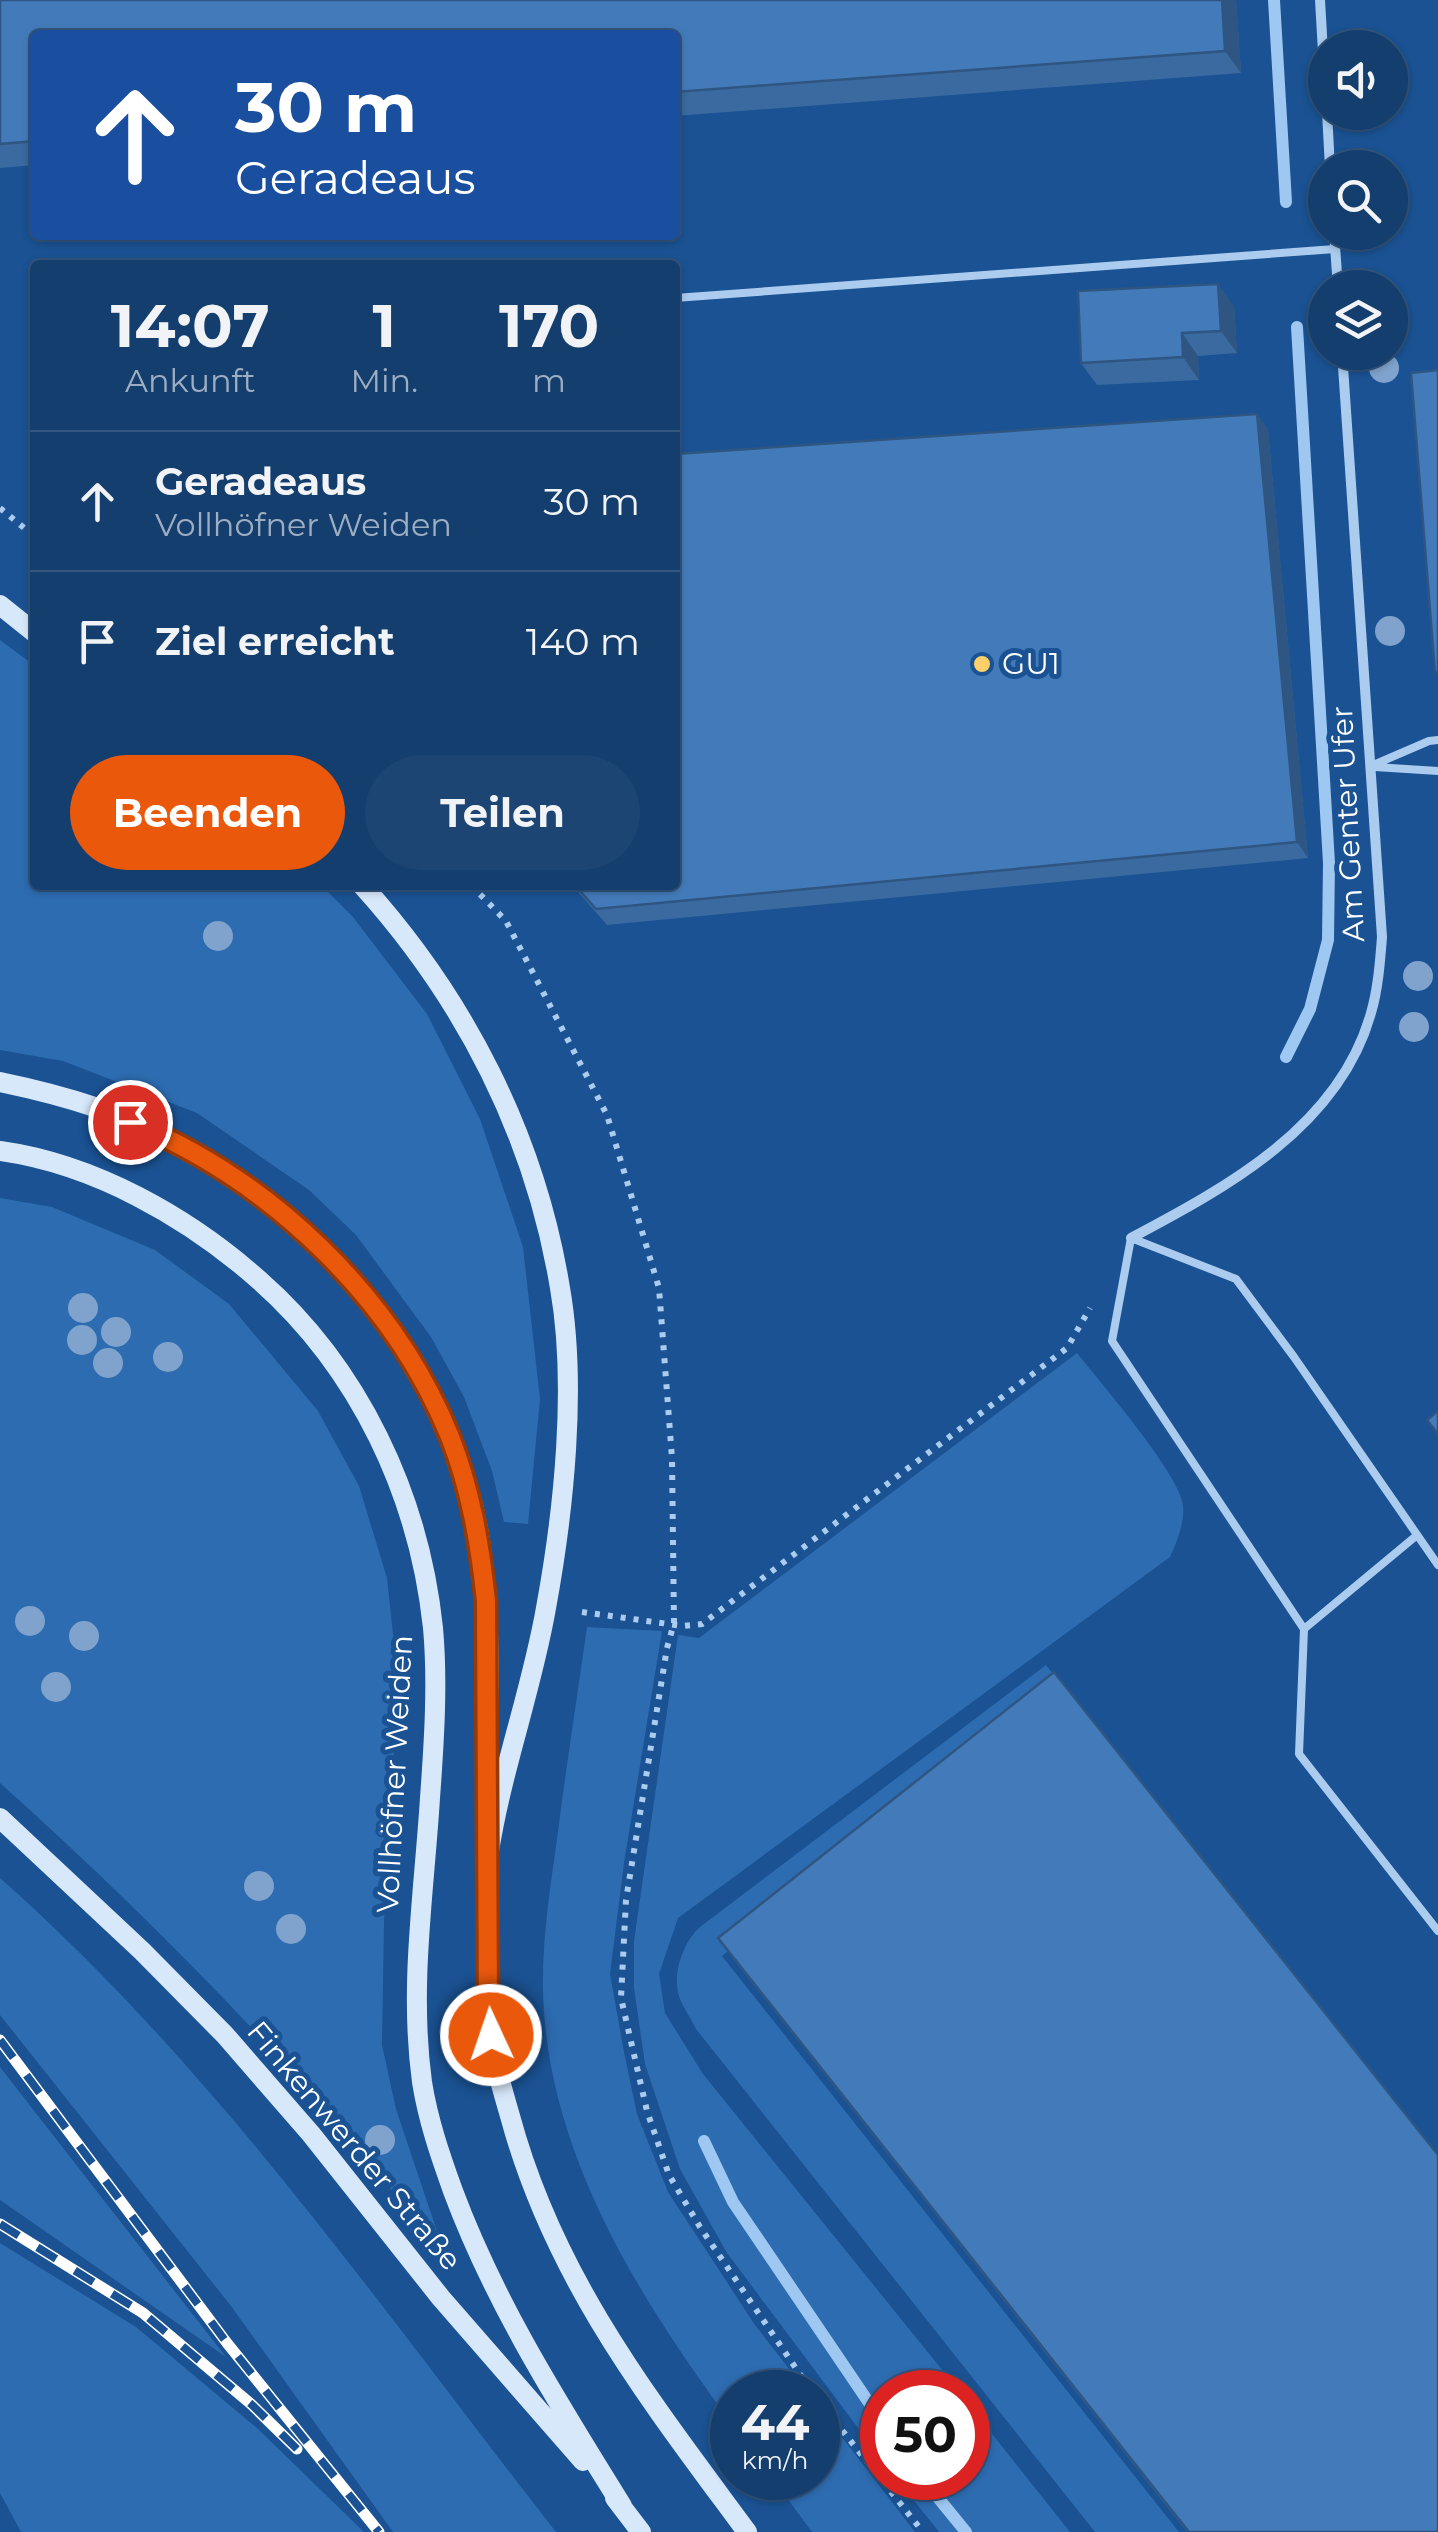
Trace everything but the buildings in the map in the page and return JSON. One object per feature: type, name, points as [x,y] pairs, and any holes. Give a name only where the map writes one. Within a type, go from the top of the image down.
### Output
[{"type":"main road","points":[[0,605],[30,629]]},
{"type":"main road","points":[[367,890],[404,931],[450,996],[490,1065],[516,1128],[544,1215],[561,1290],[566,1452],[546,1607],[489,1854]]},
{"type":"main road","points":[[0,1082],[80,1102],[169,1138],[270,1203],[322,1250],[367,1300],[400,1346],[449,1435],[480,1539],[486,1601],[488,2012],[494,2058],[521,2157],[544,2220],[592,2311],[658,2411],[746,2532]]},
{"type":"main road","name":"Vollhöfner Weiden","points":[[0,1151],[92,1176],[160,1210],[218,1246],[275,1294],[315,1338],[381,1440],[407,1502],[422,1560],[433,1630],[430,1800],[416,1969],[421,2069],[434,2140],[485,2270],[507,2314],[622,2506]]},
{"type":"main road","name":"Finkenwerder Straße","points":[[0,1818],[142,1951],[225,2036],[311,2134],[441,2298],[622,2506],[640,2532]]},
{"type":"street","points":[[1320,0],[1322,30]]},
{"type":"street","name":"Am Genter Ufer","points":[[1131,1238],[1210,1196],[1310,1119],[1354,1056],[1370,1016],[1382,938],[1343,370]]},
{"type":"lane","points":[[680,298],[1322,250]]},
{"type":"lane","points":[[1371,766],[1428,740],[1438,740]]},
{"type":"lane","points":[[1371,766],[1438,772]]},
{"type":"lane","points":[[1438,1565],[1236,1279],[1131,1238],[1112,1341],[1304,1629],[1299,1754],[1438,1930]]},
{"type":"lane","points":[[1304,1629],[1416,1536]]},
{"type":"path","points":[[0,508],[30,534]]},
{"type":"path","points":[[476,890],[506,921],[607,1116],[659,1288],[672,1458],[674,1623],[626,1900],[621,1998],[647,2111],[669,2175],[797,2370]]},
{"type":"path","points":[[582,1612],[683,1626],[702,1624],[1067,1348],[1094,1301]]},
{"type":"path","points":[[840,2428],[923,2532]]},
{"type":"shaded area","points":[[0,640],[30,662],[30,890],[326,890],[353,917],[427,1014],[480,1119],[523,1247],[540,1399],[528,1524],[504,1522],[492,1471],[464,1397],[431,1337],[356,1235],[309,1190],[197,1113],[63,1061],[0,1050]]},
{"type":"shaded area","points":[[0,1198],[52,1207],[155,1250],[229,1304],[318,1411],[359,1486],[387,1578],[398,1681],[384,1922],[382,2045],[396,2109],[448,2264],[348,2136],[237,2012],[120,1894],[0,1783]]},
{"type":"shaded area","points":[[1077,1353],[1168,1472],[1183,1505],[1178,1538],[1170,1557],[678,1918],[659,1974],[665,2013],[703,2074],[942,2370],[860,2370],[860,2431],[840,2404],[840,2370],[815,2370],[727,2253],[680,2169],[645,2064],[634,1988],[634,1941],[678,1635],[699,1638]]},
{"type":"shaded area","points":[[587,1627],[662,1631],[610,1974],[637,2114],[668,2192],[755,2325],[790,2370],[710,2370],[710,2394],[632,2274],[580,2166],[561,2109],[548,2051],[543,1991],[545,1934]]},
{"type":"shaded area","points":[[1046,1665],[1063,1687],[722,1956],[1179,2532],[1095,2532],[990,2400],[990,2370],[966,2370],[696,2029],[681,2002],[677,1975],[689,1940],[700,1927]]},
{"type":"shaded area","points":[[0,1878],[79,1952],[224,2110],[360,2277],[556,2532],[393,2532],[231,2306],[0,2015]]},
{"type":"shaded area","points":[[0,2067],[226,2357],[0,2200]]},
{"type":"shaded area","points":[[0,2243],[136,2327],[257,2428],[364,2532],[21,2532],[0,2493]]},
{"type":"shaded area","points":[[990,2431],[1070,2532],[939,2532],[914,2500],[990,2500]]},
{"type":"shaded area","points":[[840,2435],[860,2461],[860,2500],[890,2500],[915,2532],[812,2532],[788,2500],[840,2500]]},
{"type":"waterway","points":[[1274,0],[1286,202]]},
{"type":"waterway","points":[[1286,1057],[1310,1009],[1328,940],[1329,863],[1297,327]]},
{"type":"waterway","points":[[704,2141],[733,2202],[860,2390]]},
{"type":"waterway","points":[[940,2500],[966,2532]]},
{"type":"railway","points":[[0,2040],[227,2343],[379,2532]]},
{"type":"railway","points":[[0,2224],[143,2313],[251,2404],[297,2449]]},
{"type":"place","name":"GU1","points":[[982,664]]},
{"type":"route","points":[[130,1122],[169,1138],[218,1167],[270,1203],[322,1250],[367,1300],[400,1346],[449,1435],[480,1539],[486,1601],[491,2035]]}]
